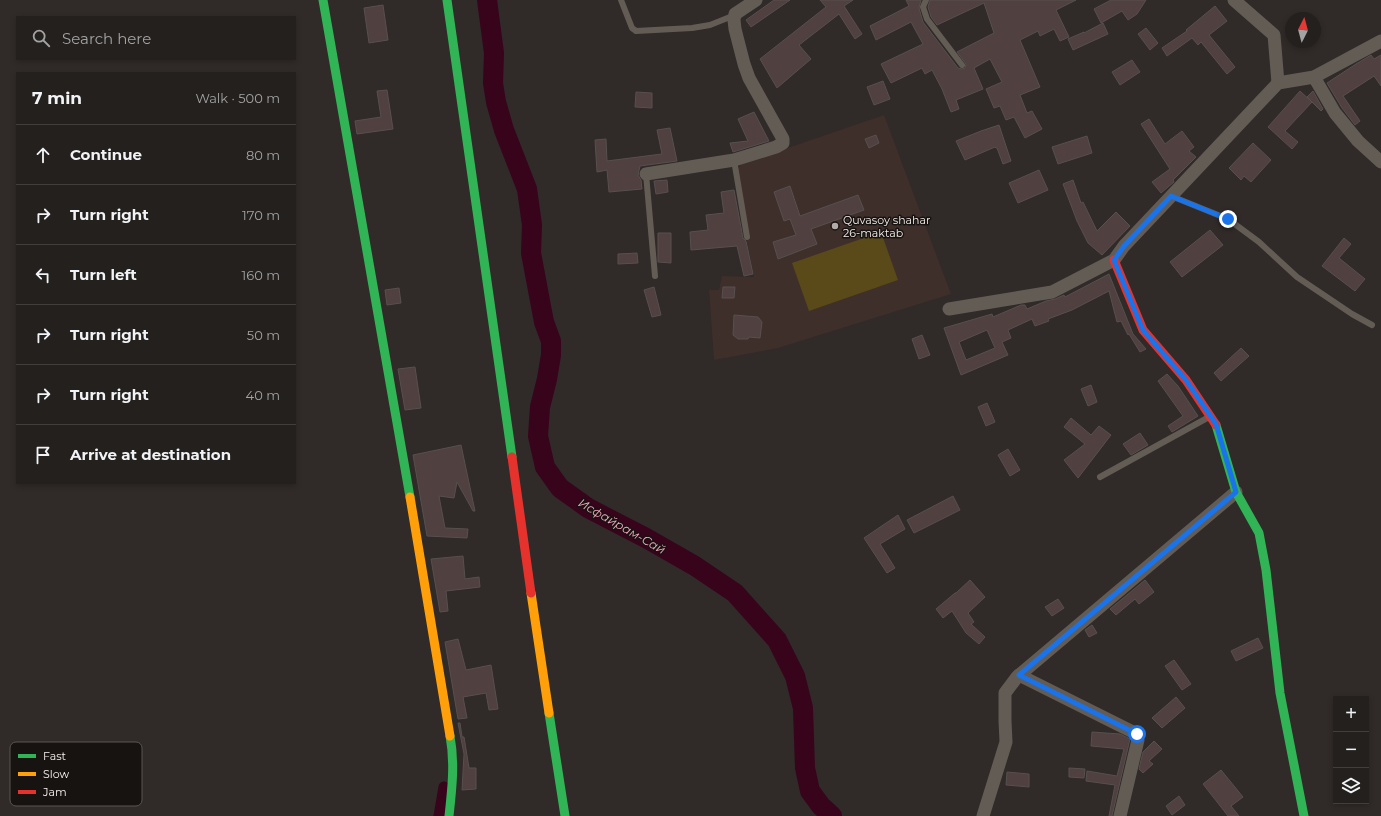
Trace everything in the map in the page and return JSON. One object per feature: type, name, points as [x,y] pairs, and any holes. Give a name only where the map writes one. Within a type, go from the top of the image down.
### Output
[{"type":"street","points":[[323,0],[453,754],[453,779],[449,816]]},
{"type":"street","points":[[447,0],[535,622],[565,816]]},
{"type":"street","points":[[646,174],[734,160],[776,147],[783,143],[783,139],[749,78],[735,29],[734,20],[736,14],[756,0]]},
{"type":"street","points":[[1234,0],[1274,35],[1278,83]]},
{"type":"street","points":[[949,309],[1052,292],[1114,260],[1124,246],[1278,83],[1314,77],[1381,41]]},
{"type":"street","points":[[1314,77],[1335,113],[1358,141],[1381,162]]},
{"type":"street","points":[[1114,260],[1143,330],[1186,380],[1216,424],[1236,492],[1259,533],[1266,570],[1280,693],[1304,816]]},
{"type":"street","points":[[983,816],[1006,742],[1005,693],[1019,675],[1236,492]]},
{"type":"street","points":[[1019,675],[1137,734],[1138,740],[1120,816]]},
{"type":"lane","points":[[621,0],[632,28],[636,31],[692,28],[710,24],[736,14]]},
{"type":"lane","points":[[926,0],[923,7],[927,19],[962,65]]},
{"type":"lane","points":[[734,160],[747,237]]},
{"type":"lane","points":[[646,174],[655,276]]},
{"type":"lane","points":[[1171,196],[1228,219],[1259,242],[1297,277],[1352,314],[1372,325]]},
{"type":"lane","points":[[1100,477],[1211,416]]},
{"type":"shaded area","name":"Quvasoy shahar 26-maktab","points":[[884,115],[951,294],[778,348],[714,360],[709,290],[719,290],[722,276],[754,277],[734,175],[741,164]]},
{"type":"shaded area","points":[[881,232],[898,280],[809,311],[792,263]]},
{"type":"building","points":[[774,0],[790,0],[751,27],[746,20]]},
{"type":"building","points":[[820,0],[853,0],[844,6],[862,34],[855,39],[839,14],[799,45],[811,59],[777,88],[760,59],[826,7]]},
{"type":"building","points":[[906,0],[921,0],[919,8],[923,22],[958,68],[962,69],[965,68],[966,64],[957,52],[994,33],[984,3],[937,25],[931,17],[928,7],[930,0],[1076,0],[1056,10],[1069,37],[1060,41],[1054,29],[1040,36],[1038,31],[1020,40],[1040,87],[1020,95],[1027,113],[1032,111],[1042,129],[1025,138],[1014,117],[1006,120],[1000,106],[994,108],[986,89],[1002,82],[990,59],[974,68],[983,89],[956,100],[959,109],[951,112],[942,89],[932,70],[925,74],[922,68],[891,83],[881,64],[923,44],[911,22],[876,40],[870,26],[909,6]]},
{"type":"building","points":[[1111,0],[1146,0],[1137,14],[1128,20],[1122,11],[1101,23],[1094,9]]},
{"type":"building","points":[[383,5],[388,40],[369,43],[364,8]]},
{"type":"building","points":[[1215,6],[1227,21],[1209,35],[1235,67],[1227,74],[1201,42],[1198,45],[1192,38],[1167,56],[1162,48],[1187,31],[1186,30]]},
{"type":"building","points":[[1103,23],[1108,34],[1073,50],[1068,39]]},
{"type":"building","points":[[1146,28],[1158,43],[1150,50],[1138,34]]},
{"type":"building","points":[[1371,55],[1374,59],[1381,55],[1381,86],[1374,76],[1343,96],[1360,121],[1355,125],[1342,108],[1327,83]]},
{"type":"building","points":[[1132,60],[1140,72],[1120,85],[1112,72]]},
{"type":"building","points":[[883,81],[890,99],[874,105],[867,87]]},
{"type":"building","points":[[387,90],[393,129],[357,134],[355,121],[381,117],[377,91]]},
{"type":"building","points":[[1300,91],[1312,102],[1285,131],[1298,142],[1292,149],[1268,127]]},
{"type":"building","points":[[1313,91],[1323,109],[1321,111],[1307,97]]},
{"type":"building","points":[[636,92],[652,93],[652,108],[635,107]]},
{"type":"building","points":[[754,112],[769,141],[733,152],[730,143],[748,141],[738,119]]},
{"type":"building","points":[[1149,119],[1165,144],[1182,131],[1194,147],[1189,151],[1196,157],[1173,180],[1174,182],[1161,193],[1152,182],[1170,169],[1141,124]]},
{"type":"building","points":[[999,125],[1011,161],[1003,164],[997,148],[995,147],[965,160],[956,141]]},
{"type":"building","points":[[670,128],[677,161],[640,166],[638,175],[641,180],[642,189],[609,192],[607,170],[597,172],[595,140],[606,139],[607,161],[662,154],[657,130]]},
{"type":"building","points":[[876,135],[879,143],[869,148],[865,139]]},
{"type":"building","points":[[1087,136],[1092,153],[1058,164],[1052,147]]},
{"type":"building","points":[[1253,143],[1271,160],[1251,182],[1244,176],[1241,180],[1229,168]]},
{"type":"building","points":[[1039,170],[1048,190],[1018,203],[1009,183]]},
{"type":"building","points":[[667,180],[668,192],[656,194],[654,181]]},
{"type":"building","points":[[1073,180],[1081,203],[1083,202],[1097,231],[1116,212],[1130,226],[1102,255],[1088,243],[1077,221],[1063,184]]},
{"type":"building","points":[[790,186],[800,216],[858,195],[864,210],[811,229],[817,244],[778,259],[773,242],[796,235],[790,219],[784,221],[774,192]]},
{"type":"building","points":[[734,190],[743,238],[746,241],[753,274],[744,276],[737,246],[691,250],[690,232],[708,230],[706,215],[724,213],[721,192]]},
{"type":"building","points":[[1210,230],[1223,245],[1182,277],[1170,262]]},
{"type":"building","points":[[658,233],[671,233],[671,263],[658,262]]},
{"type":"building","points":[[1344,238],[1351,244],[1339,258],[1365,279],[1355,291],[1322,266]]},
{"type":"building","points":[[637,253],[638,263],[618,264],[618,254]]},
{"type":"building","points":[[1109,274],[1133,334],[1146,349],[1140,352],[1129,334],[1128,335],[1121,321],[1117,322],[1109,291],[1072,310],[1048,319],[1049,321],[1035,326],[1032,319],[1008,330],[1011,338],[1002,342],[1008,355],[961,375],[944,328],[992,314],[993,317],[1021,305],[1025,305],[1027,309],[1064,295],[1065,297]],"holes":[[[987,330],[995,348],[966,360],[959,342]]]},
{"type":"building","points":[[654,287],[661,315],[652,317],[644,290]]},
{"type":"building","points":[[723,287],[735,287],[734,298],[722,298]]},
{"type":"building","points":[[399,288],[401,303],[387,305],[385,290]]},
{"type":"building","points":[[734,315],[758,317],[762,322],[760,338],[749,337],[748,339],[738,339],[733,335]]},
{"type":"building","points":[[922,335],[930,355],[919,359],[912,339]]},
{"type":"building","points":[[1241,348],[1249,356],[1221,381],[1214,373]]},
{"type":"building","points":[[415,367],[421,408],[405,410],[398,369]]},
{"type":"building","points":[[1167,374],[1178,386],[1198,416],[1172,432],[1168,426],[1183,416],[1158,381]]},
{"type":"building","points":[[1091,385],[1097,402],[1088,406],[1081,389]]},
{"type":"building","points":[[987,403],[995,422],[986,426],[978,407]]},
{"type":"building","points":[[1071,418],[1091,435],[1099,426],[1111,435],[1078,478],[1064,460],[1085,444],[1064,427]]},
{"type":"building","points":[[1140,433],[1148,445],[1131,455],[1123,444]]},
{"type":"building","points":[[461,445],[475,511],[473,511],[457,482],[454,498],[439,496],[445,528],[468,529],[467,538],[427,536],[413,455]]},
{"type":"building","points":[[1008,449],[1020,470],[1010,476],[998,455]]},
{"type":"building","points":[[953,496],[960,510],[914,533],[907,520]]},
{"type":"building","points":[[898,515],[905,529],[880,544],[895,568],[887,573],[864,538]]},
{"type":"building","points":[[463,556],[465,579],[479,577],[480,587],[446,591],[448,611],[440,612],[431,559]]},
{"type":"building","points":[[970,580],[985,597],[968,613],[974,622],[971,624],[985,637],[979,644],[966,633],[952,611],[943,618],[936,609]]},
{"type":"building","points":[[1145,580],[1154,592],[1139,604],[1135,599],[1116,615],[1110,609]]},
{"type":"building","points":[[1058,599],[1064,608],[1052,616],[1045,607]]},
{"type":"building","points":[[1092,625],[1097,633],[1089,637],[1085,630]]},
{"type":"building","points":[[1258,638],[1263,648],[1236,661],[1231,651]]},
{"type":"building","points":[[458,639],[466,670],[491,665],[498,709],[489,710],[486,693],[463,697],[467,718],[458,719],[445,642]]},
{"type":"building","points":[[1174,660],[1191,684],[1182,690],[1165,666]]},
{"type":"building","points":[[1176,697],[1185,708],[1162,728],[1152,718]]},
{"type":"building","points":[[458,723],[460,723],[462,737],[464,737],[469,768],[476,768],[476,789],[462,790],[464,754]]},
{"type":"building","points":[[1092,732],[1120,734],[1130,739],[1112,816],[1109,816],[1115,785],[1086,781],[1087,771],[1117,776],[1124,749],[1091,746]]},
{"type":"building","points":[[1154,741],[1162,749],[1149,761],[1153,764],[1143,773],[1139,769],[1143,752]]},
{"type":"building","points":[[1069,768],[1085,769],[1084,778],[1069,777]]},
{"type":"building","points":[[1221,770],[1243,797],[1231,806],[1239,816],[1228,816],[1203,784]]},
{"type":"building","points":[[1007,772],[1029,774],[1029,787],[1006,785]]},
{"type":"building","points":[[1179,796],[1185,805],[1172,815],[1166,806]]},
{"type":"waterway","name":"Исфайрам-Сай","points":[[487,0],[494,53],[493,83],[496,102],[504,130],[527,189],[532,225],[531,253],[544,322],[551,341],[551,355],[540,407],[538,436],[545,467],[560,488],[588,508],[646,538],[695,566],[735,593],[777,640],[795,676],[803,708],[805,768],[810,791],[821,806],[832,816]]},
{"type":"waterway","points":[[439,816],[444,787]]},
{"type":"traffic: fast","points":[[323,0],[410,497]]},
{"type":"traffic: fast","points":[[447,0],[512,457]]},
{"type":"traffic: fast","points":[[1216,425],[1236,492],[1259,533],[1266,570],[1280,693],[1304,816]]},
{"type":"traffic: fast","points":[[549,713],[565,816]]},
{"type":"traffic: fast","points":[[449,816],[453,766],[450,736]]},
{"type":"traffic: slow","points":[[410,497],[450,736]]},
{"type":"traffic: slow","points":[[531,593],[549,713]]},
{"type":"traffic: jam","points":[[1114,260],[1143,330],[1186,380],[1216,425]]},
{"type":"traffic: jam","points":[[512,457],[531,593]]},
{"type":"place","name":"Quvasoy shahar 26-maktab","points":[[835,226]]},
{"type":"route","points":[[1137,734],[1019,675],[1236,492],[1216,424],[1186,380],[1143,330],[1125,290],[1114,260],[1124,246],[1171,196],[1228,219]]}]
